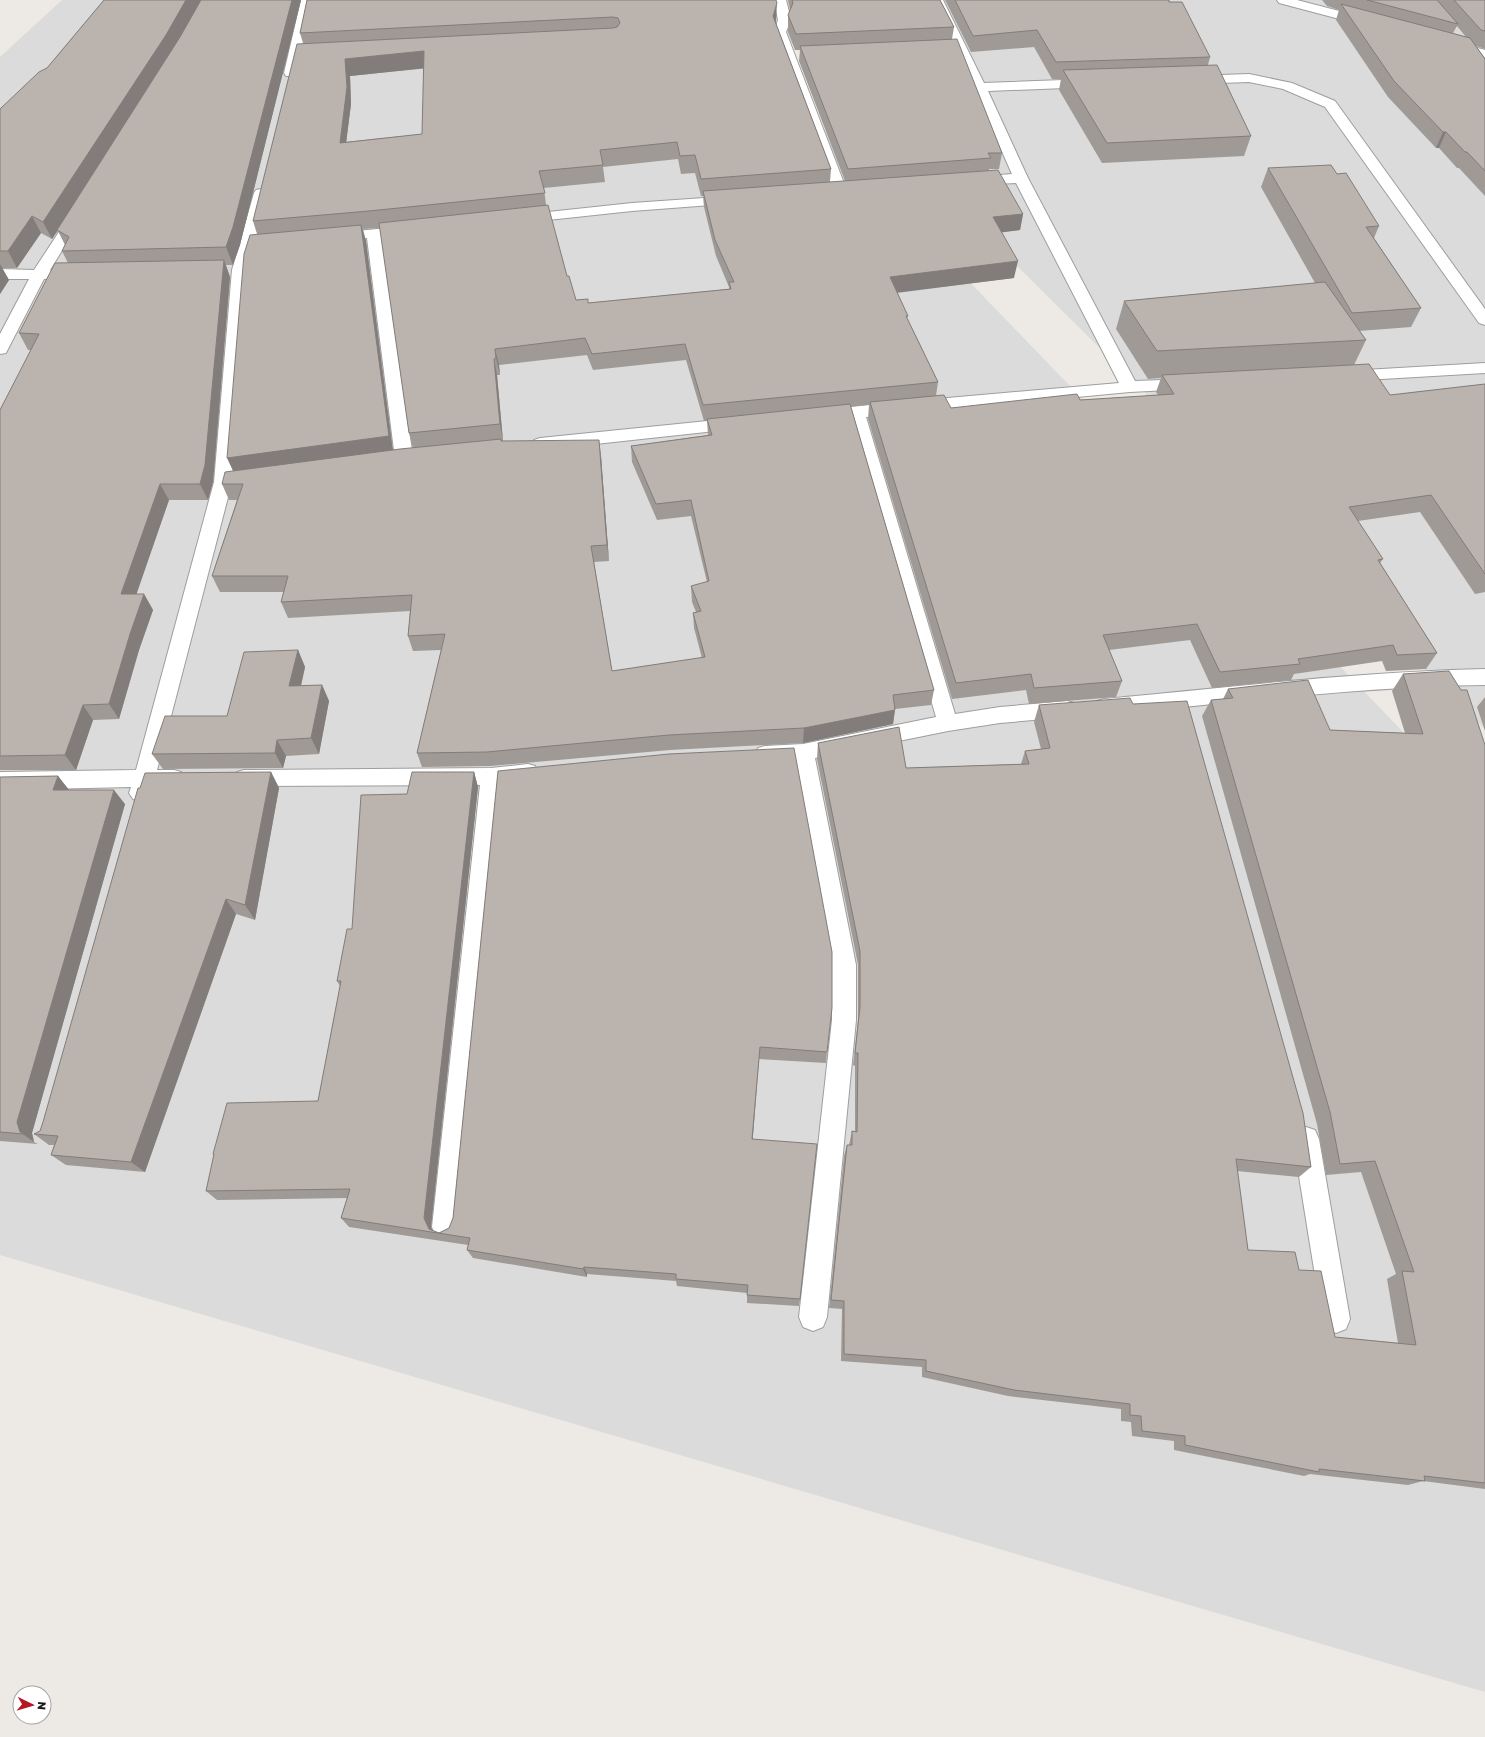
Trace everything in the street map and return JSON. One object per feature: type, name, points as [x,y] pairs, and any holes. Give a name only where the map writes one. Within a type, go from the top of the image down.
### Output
[{"type":"street","points":[[288,85],[307,0]]},
{"type":"street","points":[[780,0],[785,19],[785,25],[780,32],[840,191]]},
{"type":"street","points":[[937,0],[980,87],[1021,178],[1130,387]]},
{"type":"street","points":[[1283,0],[1380,26]]},
{"type":"street","points":[[1454,33],[1481,66]]},
{"type":"street","points":[[1440,42],[1485,54]]},
{"type":"street","points":[[946,50],[962,49]]},
{"type":"street","points":[[295,55],[311,54]]},
{"type":"street","points":[[788,56],[804,55]]},
{"type":"street","points":[[1177,80],[1248,78],[1288,86],[1330,104],[1485,320]]},
{"type":"street","points":[[980,87],[1106,83]]},
{"type":"street","points":[[135,809],[231,481],[232,270],[248,245],[265,176]]},
{"type":"street","points":[[958,183],[1021,178]]},
{"type":"street","points":[[824,193],[856,190]]},
{"type":"street","points":[[507,220],[747,199]]},
{"type":"street","points":[[0,349],[39,275],[85,203]]},
{"type":"street","points":[[319,239],[421,229]]},
{"type":"street","points":[[374,234],[404,458]]},
{"type":"street","points":[[248,245],[264,244]]},
{"type":"street","points":[[0,274],[62,275]]},
{"type":"street","points":[[1335,376],[1485,368]]},
{"type":"street","points":[[810,417],[1130,387],[1201,383]]},
{"type":"street","points":[[856,412],[948,723]]},
{"type":"street","points":[[521,446],[755,422]]},
{"type":"street","points":[[748,755],[803,752],[948,723],[1000,715],[1186,700],[1292,688],[1456,677],[1485,677]]},
{"type":"street","points":[[1456,677],[1463,700]]},
{"type":"street","points":[[1186,700],[1192,723]]},
{"type":"street","points":[[803,752],[844,965],[844,1020],[813,1317]]},
{"type":"street","points":[[223,778],[490,776],[545,771]]},
{"type":"street","points":[[445,1227],[490,776]]},
{"type":"street","points":[[0,780],[191,778]]},
{"type":"street","points":[[1302,1116],[1336,1319]]},
{"type":"shaded area","points":[[62,0],[698,0],[1485,817],[1485,1692],[0,1255],[0,57]]},
{"type":"shaded area","points":[[748,0],[1485,0],[1485,729]]},
{"type":"building","points":[[104,0],[186,0],[166,35],[43,222],[32,216],[8,251],[0,251],[0,109],[39,72],[47,68]]},
{"type":"building","points":[[201,0],[292,0],[233,227],[226,247],[62,251],[69,237],[57,230],[180,37]]},
{"type":"building","points":[[307,0],[776,0],[777,3],[773,16],[831,169],[701,179],[695,155],[680,156],[677,142],[600,150],[603,165],[539,171],[545,193],[253,221],[297,44],[613,28],[617,27],[620,23],[618,18],[613,17],[300,33]],"holes":[[[424,51],[422,134],[340,143],[347,87],[345,59]]]},
{"type":"building","points":[[792,0],[940,0],[954,27],[796,34],[788,15],[793,3]]},
{"type":"building","points":[[955,0],[1169,0],[1169,2],[1182,2],[1210,57],[1056,62],[1037,30],[973,36]]},
{"type":"building","points":[[1367,0],[1437,0],[1458,24]]},
{"type":"building","points":[[1454,0],[1485,0],[1485,31],[1481,30]]},
{"type":"building","points":[[1341,4],[1470,38],[1485,59],[1485,171],[1446,132],[1443,132],[1394,81]]},
{"type":"building","points":[[957,39],[1002,153],[988,153],[991,158],[848,169],[800,46]]},
{"type":"building","points":[[1217,65],[1251,136],[1107,143],[1063,70]]},
{"type":"building","points":[[1331,165],[1337,174],[1346,173],[1379,226],[1366,227],[1421,308],[1352,313],[1268,168]]},
{"type":"building","points":[[998,170],[1023,214],[993,217],[1018,261],[890,277],[908,316],[906,316],[938,382],[703,405],[685,344],[592,354],[585,338],[495,349],[496,358],[494,359],[500,424],[409,433],[379,223],[548,205],[567,276],[569,276],[576,300],[588,299],[588,303],[731,289],[729,282],[734,282],[715,240],[703,191]]},
{"type":"building","points":[[361,225],[389,436],[227,458],[244,254],[250,235]]},
{"type":"building","points":[[224,260],[205,465],[200,484],[160,484],[121,594],[144,594],[130,634],[109,704],[83,705],[65,755],[0,756],[0,410],[39,334],[19,333],[55,263]]},
{"type":"building","points":[[1325,282],[1366,340],[1157,351],[1124,301]]},
{"type":"building","points":[[1369,364],[1390,395],[1485,384],[1485,574],[1431,495],[1349,507],[1383,559],[1378,560],[1437,653],[1397,655],[1393,645],[1298,659],[1300,664],[1220,672],[1197,624],[1103,635],[1122,681],[1034,688],[1031,674],[956,683],[870,402],[944,395],[951,408],[1077,394],[1080,400],[1174,394],[1162,375]]},
{"type":"building","points":[[850,404],[934,690],[893,695],[895,710],[804,728],[669,735],[487,752],[417,753],[445,634],[408,636],[412,595],[281,602],[288,576],[212,576],[243,484],[222,484],[225,472],[400,449],[501,439],[501,441],[599,440],[607,545],[591,546],[612,671],[705,657],[693,613],[701,611],[691,586],[709,581],[691,500],[656,504],[631,446],[712,435],[707,419]]},
{"type":"building","points":[[298,650],[289,686],[322,685],[311,738],[277,740],[275,753],[152,754],[165,716],[227,716],[244,652]]},
{"type":"building","points":[[1449,671],[1461,690],[1467,690],[1485,745],[1485,1483],[1424,1476],[1425,1481],[1319,1469],[1319,1472],[1185,1445],[1185,1436],[1142,1431],[1141,1416],[1130,1415],[1130,1404],[1014,1390],[926,1371],[926,1360],[844,1354],[844,1301],[831,1300],[847,1145],[852,1145],[852,1131],[857,1132],[858,1053],[855,1053],[860,1007],[860,951],[818,743],[899,727],[906,768],[1029,764],[1025,751],[1050,748],[1039,705],[1130,698],[1133,704],[1187,701],[1303,1113],[1311,1167],[1236,1159],[1248,1250],[1295,1252],[1299,1270],[1321,1271],[1335,1337],[1416,1345],[1402,1271],[1414,1272],[1375,1161],[1340,1164],[1330,1112],[1211,700],[1233,698],[1228,689],[1308,680],[1330,730],[1423,734],[1403,674]]},
{"type":"building","points":[[794,748],[832,952],[832,1008],[827,1052],[760,1047],[752,1139],[817,1144],[800,1299],[747,1295],[748,1285],[676,1279],[676,1274],[584,1267],[583,1269],[467,1250],[470,1238],[341,1218],[350,1189],[206,1191],[213,1154],[227,1103],[318,1101],[341,981],[337,981],[347,929],[352,929],[361,795],[407,794],[412,772],[474,772],[424,1218],[429,1229],[439,1233],[449,1228],[453,1218],[498,771],[669,754]]},
{"type":"building","points":[[271,772],[245,905],[226,899],[131,1162],[51,1155],[58,1136],[34,1134],[40,1131],[43,1122],[138,788],[140,788],[145,773]]},
{"type":"building","points":[[58,776],[53,790],[114,790],[17,1122],[20,1132],[24,1134],[0,1132],[0,777]]}]
